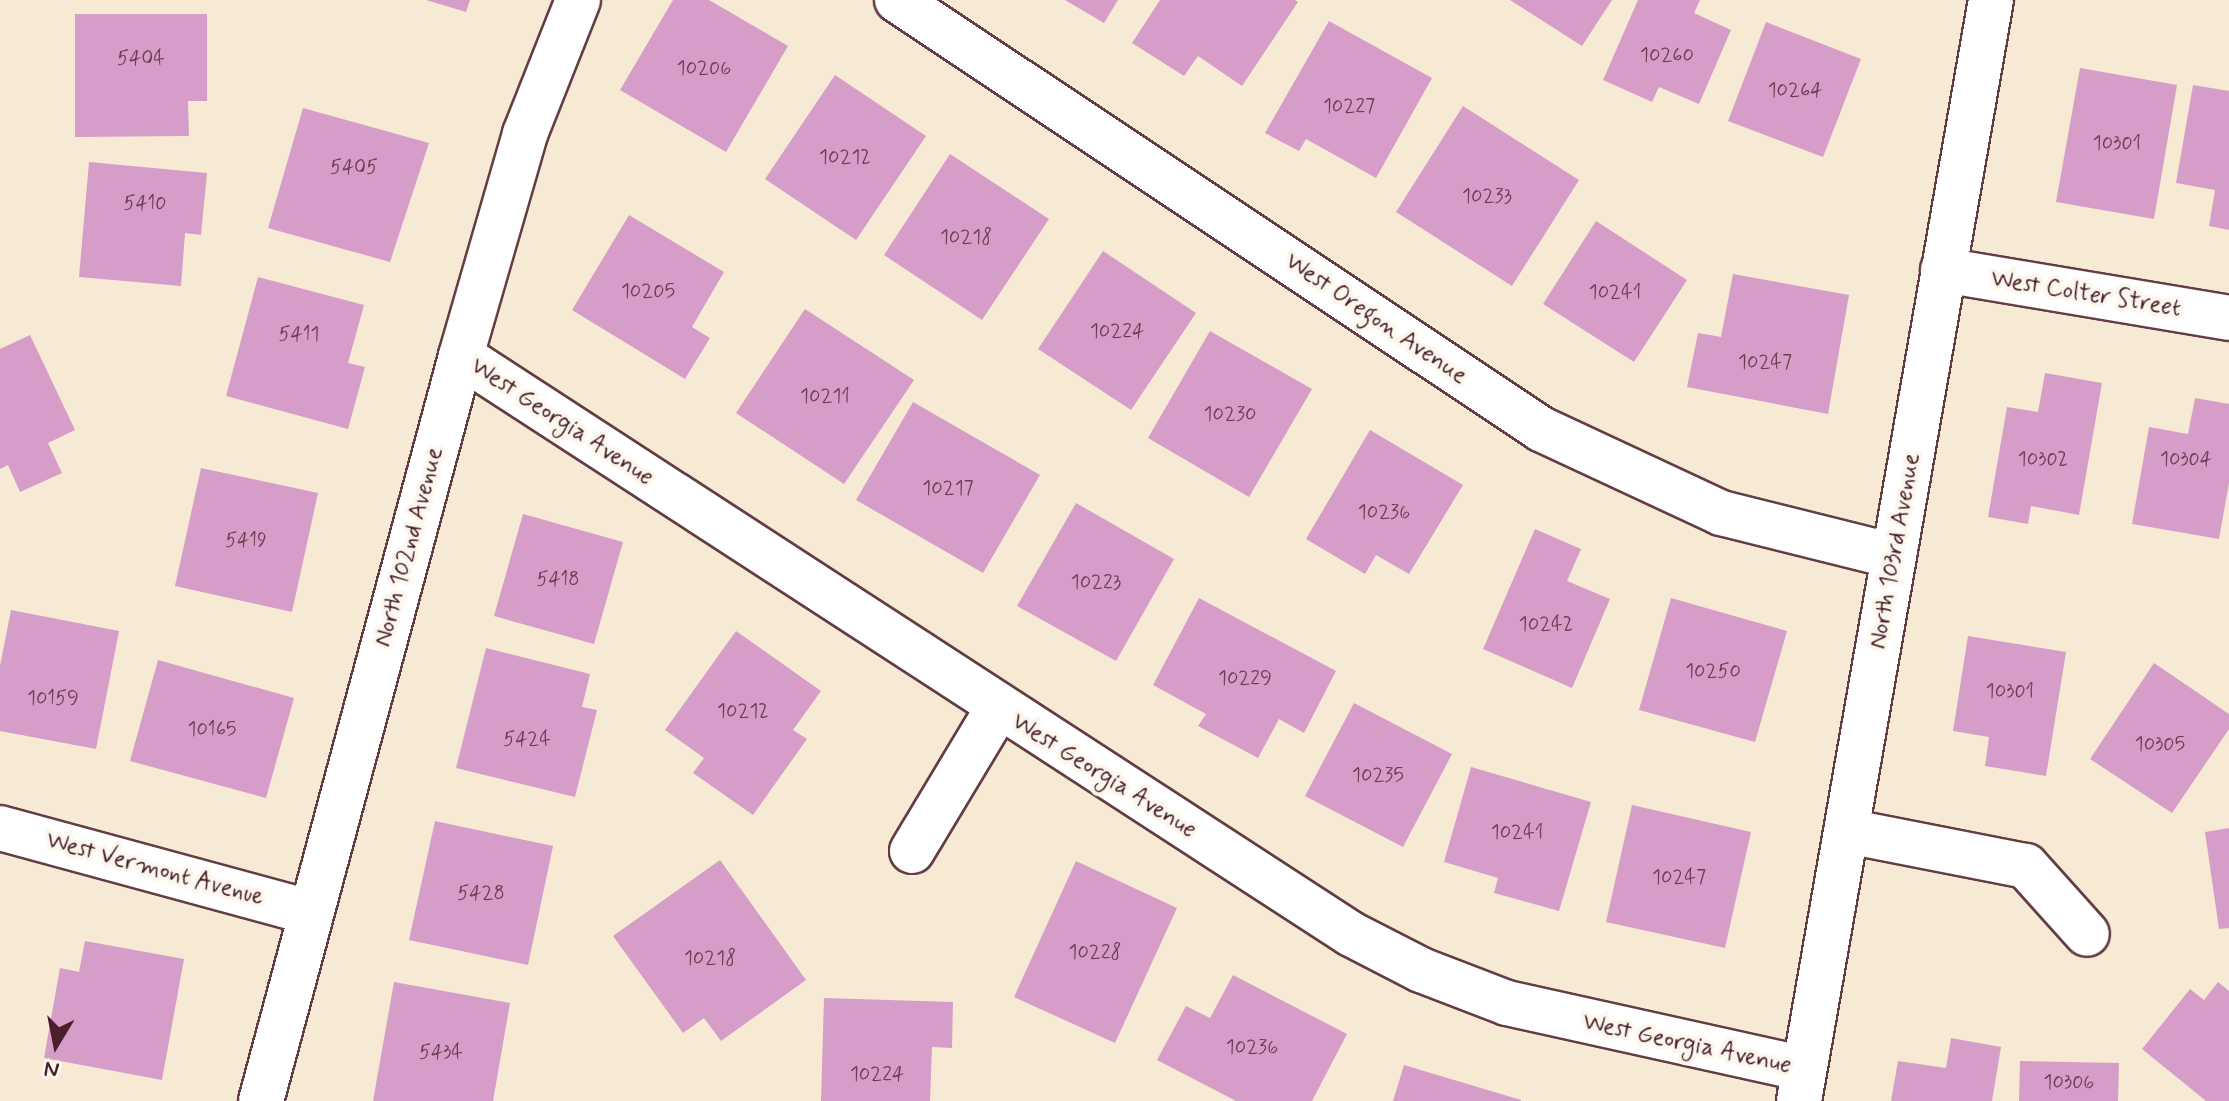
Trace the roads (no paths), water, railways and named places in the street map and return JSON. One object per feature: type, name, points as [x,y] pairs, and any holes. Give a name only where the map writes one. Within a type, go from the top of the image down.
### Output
[{"type":"street","name":"North 102nd Avenue","points":[[261,1101],[309,912],[461,356],[525,134],[578,0]]},
{"type":"street","name":"West Oregon Avenue","points":[[897,0],[1541,429],[1721,513],[1894,556]]},
{"type":"street","name":"North 103rd Avenue","points":[[1801,1085],[1991,0]]},
{"type":"street","name":"West Colter Street","points":[[1943,270],[2229,318]]},
{"type":"street","name":"West Georgia Avenue","points":[[461,356],[998,708],[1351,934],[1421,970],[1536,1010],[1801,1085]]},
{"type":"street","points":[[912,851],[998,708]]},
{"type":"street","name":"West Vermont Avenue","points":[[0,828],[309,912]]},
{"type":"street","points":[[1847,831],[2026,866],[2087,934]]}]
